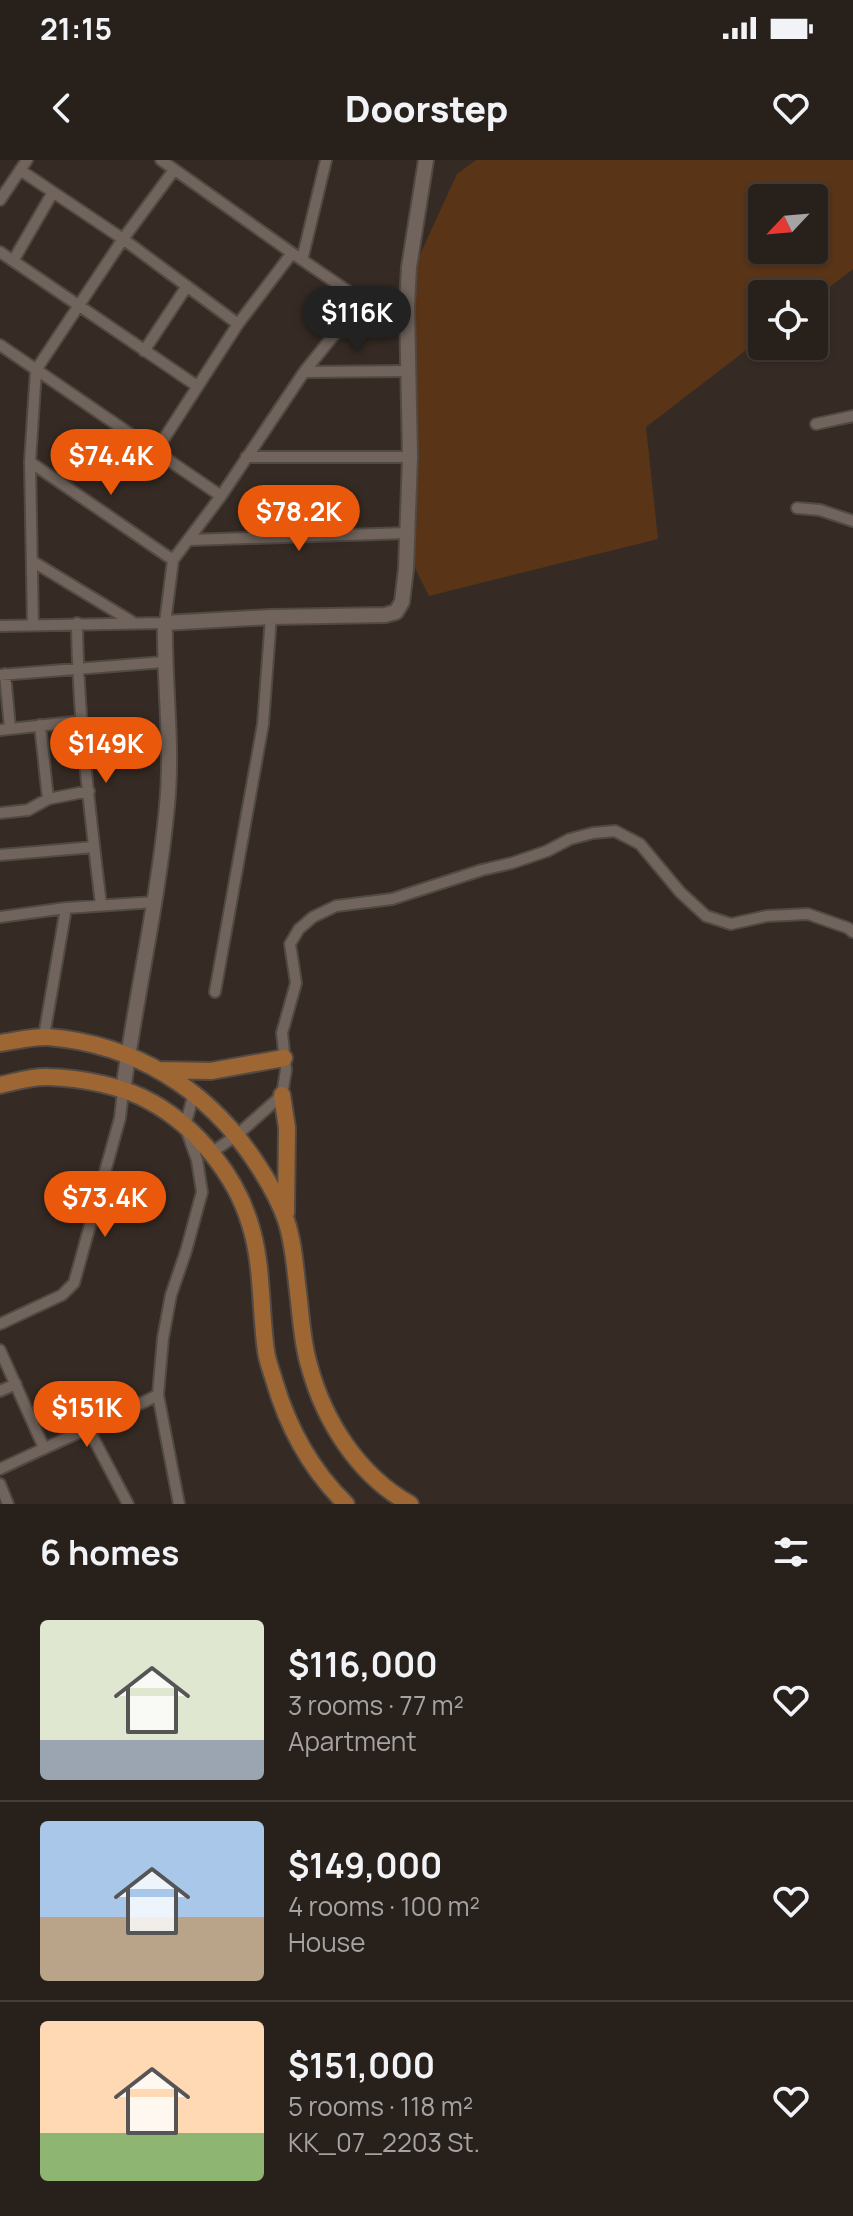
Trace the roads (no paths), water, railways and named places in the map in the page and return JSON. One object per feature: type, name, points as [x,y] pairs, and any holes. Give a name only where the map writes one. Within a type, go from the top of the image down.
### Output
[{"type":"main road","points":[[0,1043],[44,1036],[93,1043],[128,1054],[194,1092],[237,1135],[266,1178],[286,1219],[294,1251],[308,1362],[323,1408],[344,1442],[366,1469],[410,1504]]},
{"type":"main road","points":[[158,1070],[211,1071],[284,1058]]},
{"type":"main road","points":[[0,1085],[46,1077],[84,1081],[123,1091],[153,1103],[185,1126],[211,1153],[234,1186],[250,1223],[257,1260],[266,1354],[282,1409],[302,1450],[323,1480],[346,1504]]},
{"type":"main road","points":[[282,1095],[287,1128],[286,1219]]},
{"type":"street","points":[[0,200],[27,160]]},
{"type":"street","points":[[161,160],[408,332]]},
{"type":"street","points":[[302,260],[326,160]]},
{"type":"street","points":[[0,626],[165,623],[385,615],[396,612],[402,602],[406,569],[410,457],[409,267],[426,160]]},
{"type":"street","points":[[20,170],[123,239],[238,324]]},
{"type":"street","points":[[33,625],[30,462],[36,370],[123,239],[174,170]]},
{"type":"street","points":[[13,261],[53,192]]},
{"type":"street","points":[[0,252],[197,386]]},
{"type":"street","points":[[156,451],[238,324],[292,253]]},
{"type":"street","points":[[144,351],[187,286]]},
{"type":"street","points":[[363,299],[407,305]]},
{"type":"street","points":[[0,1324],[62,1295],[74,1283],[120,1118],[155,902],[167,804],[170,734],[164,662],[165,623],[173,560],[221,496],[304,372],[363,299]]},
{"type":"street","points":[[0,345],[221,496]]},
{"type":"street","points":[[304,372],[409,371]]},
{"type":"street","points":[[816,424],[853,416]]},
{"type":"street","points":[[246,457],[410,457]]},
{"type":"street","points":[[30,462],[173,560]]},
{"type":"street","points":[[797,508],[820,510],[853,521]]},
{"type":"street","points":[[190,540],[407,533]]},
{"type":"street","points":[[32,561],[132,622]]},
{"type":"street","points":[[215,992],[263,724],[271,617]]},
{"type":"street","points":[[77,623],[77,668],[101,905]]},
{"type":"street","points":[[82,721],[5,729],[2,674],[164,662]]},
{"type":"street","points":[[40,725],[48,799]]},
{"type":"street","points":[[0,813],[28,810],[48,799],[89,791]]},
{"type":"street","points":[[211,1153],[237,1135],[282,1095],[286,1070],[282,1033],[296,983],[290,944],[299,929],[313,917],[336,906],[392,899],[512,863],[570,839],[615,831],[640,844],[680,892],[706,916],[731,924],[767,916],[808,914],[853,932]]},
{"type":"street","points":[[0,855],[94,847]]},
{"type":"street","points":[[0,917],[66,908],[155,902]]},
{"type":"street","points":[[44,1036],[66,908]]},
{"type":"street","points":[[179,1504],[158,1395],[171,1295],[202,1192],[197,1160],[185,1126],[194,1092]]},
{"type":"street","points":[[0,1350],[44,1448]]},
{"type":"street","points":[[0,1391],[16,1384]]},
{"type":"street","points":[[0,1469],[89,1430],[158,1395]]},
{"type":"street","points":[[89,1430],[128,1504]]},
{"type":"street","points":[[0,1484],[8,1504]]}]
